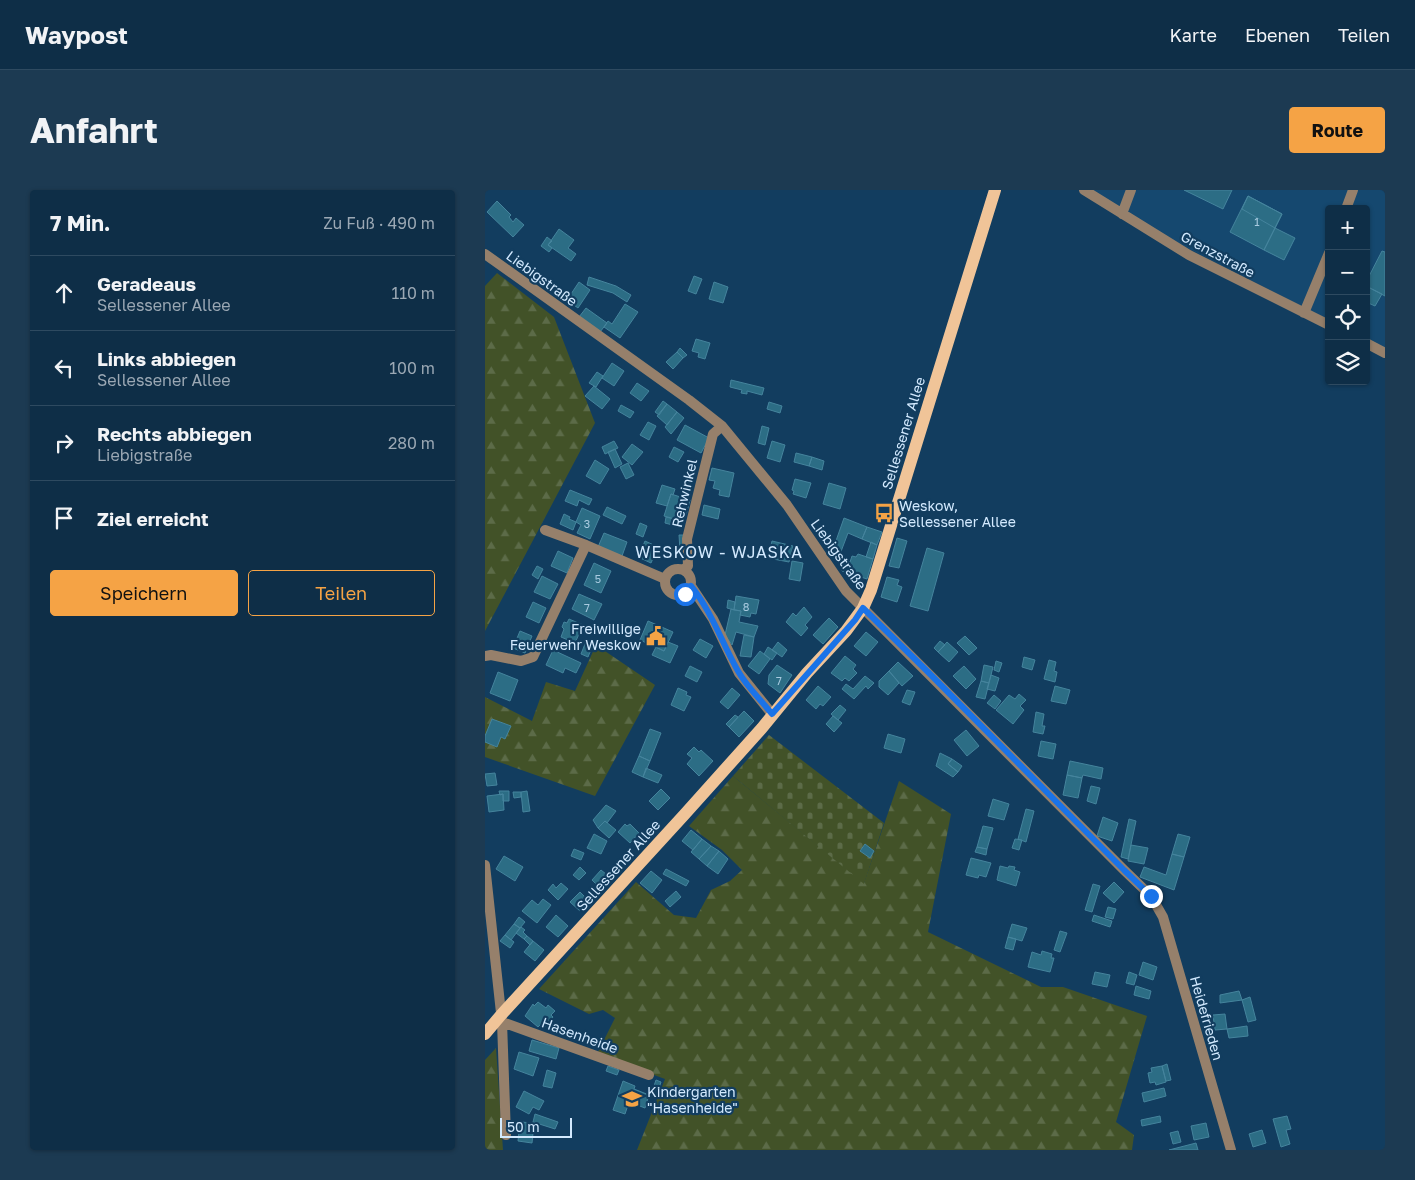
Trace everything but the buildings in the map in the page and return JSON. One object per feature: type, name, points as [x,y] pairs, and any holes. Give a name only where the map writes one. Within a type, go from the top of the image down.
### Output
[{"type":"main road","name":"Sellessener Allee","points":[[485,1034],[501,1019],[684,815],[851,626],[863,608],[874,581],[995,190]]},
{"type":"street","name":"Grenzstraße","points":[[1084,190],[1189,255],[1325,323]]},
{"type":"street","points":[[1123,214],[1131,190]]},
{"type":"street","points":[[1347,205],[1353,190]]},
{"type":"street","name":"Liebigstraße","points":[[485,254],[689,400],[722,426],[787,505],[846,590],[1151,896]]},
{"type":"street","points":[[1304,313],[1325,263]]},
{"type":"street","points":[[1370,346],[1385,352]]},
{"type":"street","name":"Rehwinkel","points":[[683,570],[688,566],[687,539],[713,434],[722,426]]},
{"type":"street","points":[[545,530],[586,545],[665,579]]},
{"type":"street","points":[[485,656],[491,655],[521,660],[533,657],[586,545]]},
{"type":"street","points":[[691,586],[685,594],[676,596],[665,588],[665,579],[670,571],[674,570],[683,570],[691,579],[691,586],[713,619],[739,672],[772,714]]},
{"type":"street","points":[[485,866],[490,945],[501,1019],[506,1135]]},
{"type":"street","name":"Heidefrieden","points":[[1151,896],[1163,917],[1231,1150]]},
{"type":"street","name":"Hasenheide","points":[[501,1019],[649,1075]]},
{"type":"shaded area","points":[[1084,190],[1385,190],[1385,348],[1370,341],[1370,205],[1325,205],[1325,318],[1191,250]]},
{"type":"green space","points":[[497,273],[554,317],[595,423],[485,631],[485,286]]},
{"type":"green space","points":[[596,645],[655,685],[595,796],[485,757],[485,697],[532,721],[546,682],[575,691]]},
{"type":"green space","points":[[769,735],[884,823],[864,884],[733,776]]},
{"type":"green space","points":[[733,776],[864,883],[899,781],[951,814],[928,932],[1041,987],[1063,987],[1147,1016],[1116,1122],[1134,1135],[1132,1150],[637,1150],[665,1079],[597,1054],[615,1018],[603,1010],[589,1014],[539,989],[636,882],[674,915],[696,918],[711,890],[730,881],[742,870],[722,850],[689,826]]},
{"type":"green space","points":[[496,1048],[503,1150],[485,1150],[485,1060]]},
{"type":"place","name":"Weskow, Sellessener Allee","points":[[884,513]]},
{"type":"place","name":"Freiwillige Feuerwehr Weskow","points":[[656,636]]},
{"type":"place","name":"Kindergarten \"Hasenheide\"","points":[[632,1099]]},
{"type":"district","name":"WESKOW - WJASKA","points":[[719,552]]},
{"type":"route","points":[[685,594],[691,586],[700,597],[739,672],[772,714],[855,620],[863,608],[1151,896]]}]
